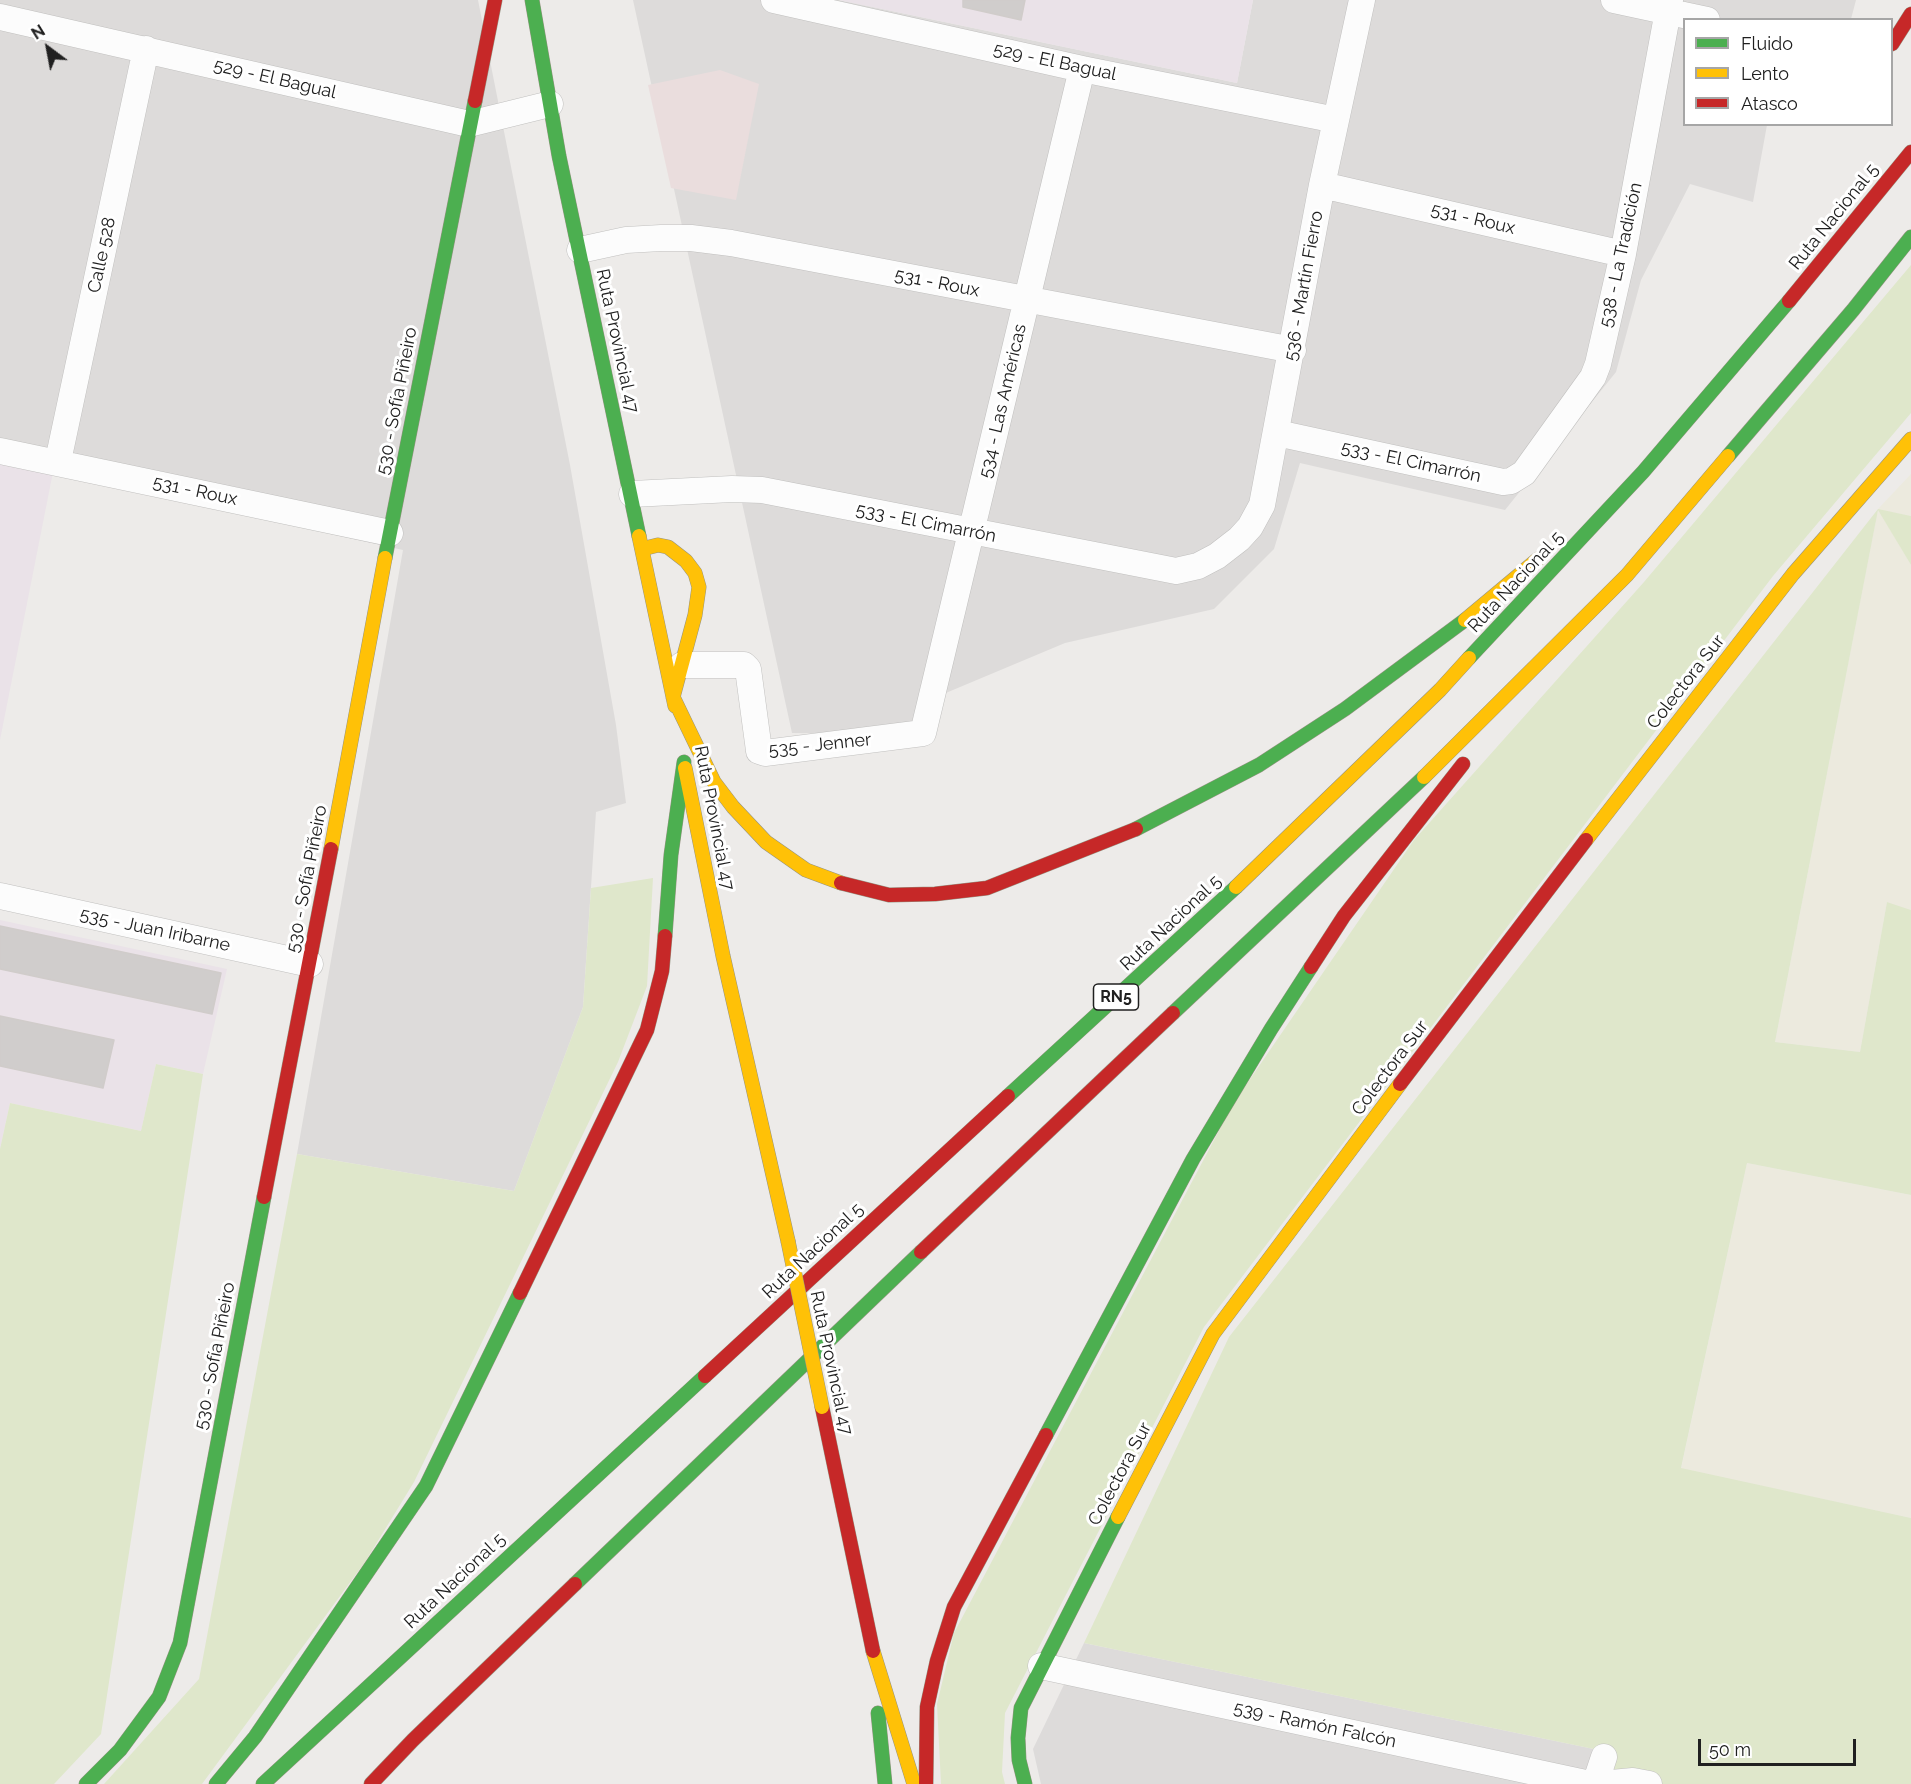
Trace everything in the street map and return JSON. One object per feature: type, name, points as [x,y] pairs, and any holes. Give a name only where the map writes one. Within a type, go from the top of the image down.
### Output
[{"type":"main road","name":"530 - Sofía Piñeiro","points":[[87,1784],[120,1750],[159,1697],[180,1643],[390,533],[495,0]]},
{"type":"main road","name":"Ruta Provincial 47","points":[[532,0],[550,104],[603,370],[632,494],[723,956],[788,1241],[870,1640],[885,1784]]},
{"type":"main road","points":[[1893,42],[1911,14]]},
{"type":"main road","name":"Ruta Nacional 5","points":[[263,1784],[1233,890],[1440,690],[1643,472],[1752,346],[1911,152]]},
{"type":"main road","name":"RN5","points":[[371,1784],[413,1740],[1058,1119],[1394,807],[1627,575],[1853,310],[1911,237]]},
{"type":"main road","name":"Colectora Sur","points":[[1025,1784],[1019,1760],[1018,1738],[1021,1708],[1213,1334],[1501,950],[1793,574],[1911,439]]},
{"type":"main road","points":[[642,549],[658,545],[668,547],[686,561],[695,573],[699,587],[696,615],[673,697],[714,782],[733,807],[766,842],[806,870],[847,885],[889,895],[935,894],[987,888],[1122,836],[1259,765],[1346,709],[1436,642],[1643,472]]},
{"type":"main road","points":[[1490,732],[1526,687],[1627,575]]},
{"type":"main road","points":[[927,1784],[925,1763],[927,1707],[937,1661],[954,1607],[1193,1159],[1271,1029],[1344,916],[1475,749]]},
{"type":"main road","points":[[216,1784],[255,1737],[426,1486],[647,1030],[662,971],[671,855],[684,762]]},
{"type":"main road","name":"Ruta Provincial 47","points":[[870,1640],[915,1784]]},
{"type":"street","name":"529 - El Bagual","points":[[774,0],[1082,69],[1336,120]]},
{"type":"street","name":"536 - Martín Fierro","points":[[1217,556],[1245,533],[1262,504],[1293,350],[1322,185],[1362,0]]},
{"type":"street","points":[[1614,0],[1668,6],[1701,18]]},
{"type":"street","name":"538 - La Tradición","points":[[1510,481],[1524,473],[1593,377],[1598,364],[1623,254],[1668,6]]},
{"type":"street","name":"529 - El Bagual","points":[[0,17],[469,124],[550,104]]},
{"type":"street","name":"Calle 528","points":[[57,461],[146,49]]},
{"type":"street","name":"534 - Las Américas","points":[[923,733],[1082,69]]},
{"type":"street","name":"531 - Roux","points":[[1322,185],[1623,254]]},
{"type":"street","name":"531 - Roux","points":[[580,250],[626,240],[691,238],[731,243],[1026,301],[1293,350]]},
{"type":"street","name":"533 - El Cimarrón","points":[[1277,433],[1503,482],[1510,481]]},
{"type":"street","name":"531 - Roux","points":[[0,451],[57,461],[390,533]]},
{"type":"street","name":"533 - El Cimarrón","points":[[632,494],[732,489],[762,490],[1176,571],[1197,566],[1217,556]]},
{"type":"street","name":"535 - Jenner","points":[[682,665],[744,665],[748,669],[759,751],[765,753],[923,733]]},
{"type":"street","name":"535 - Juan Iribarne","points":[[0,896],[310,964]]},
{"type":"street","name":"539 - Ramón Falcón","points":[[1041,1666],[1590,1784]]},
{"type":"street","points":[[1595,1784],[1604,1757]]},
{"type":"street","points":[[1601,1784],[1633,1780],[1649,1784]]},
{"type":"shaded area","points":[[0,0],[478,0],[570,465],[616,725],[626,803],[596,812],[583,1007],[514,1191],[297,1154],[403,550],[0,461]]},
{"type":"shaded area","points":[[633,0],[839,0],[1237,83],[1253,0],[1856,0],[1851,18],[1683,18],[1683,126],[1767,126],[1753,202],[1690,184],[1641,280],[1616,372],[1505,510],[1300,463],[1274,549],[1214,609],[1065,643],[941,695],[903,734],[792,733]]},
{"type":"shaded area","points":[[839,0],[1253,0],[1237,83]]},
{"type":"shaded area","points":[[720,70],[759,84],[736,200],[671,188],[648,85]]},
{"type":"shaded area","points":[[0,461],[53,472],[0,740]]},
{"type":"shaded area","points":[[1911,474],[1911,516],[1879,510],[1911,565],[1911,910],[1887,902],[1860,1052],[1775,1042],[1878,509]]},
{"type":"shaded area","points":[[0,920],[227,969],[203,1074],[156,1064],[141,1131],[10,1103],[0,1149]]},
{"type":"shaded area","points":[[1747,1163],[1911,1195],[1911,1518],[1681,1469]]},
{"type":"shaded area","points":[[1084,1643],[1613,1753],[1609,1784],[1041,1784],[1033,1749]]},
{"type":"green space","points":[[1911,265],[1911,413],[1773,576],[1204,1327],[1005,1713],[1002,1772],[1005,1784],[941,1784],[937,1704],[954,1633],[1233,1104],[1414,840],[1644,582]]},
{"type":"green space","points":[[1878,509],[1911,516],[1911,565],[1878,510],[1775,1042],[1860,1052],[1887,902],[1911,910],[1911,1195],[1747,1163],[1681,1468],[1911,1518],[1911,1784],[1609,1784],[1613,1753],[1084,1643],[1229,1337]]},
{"type":"green space","points":[[653,878],[647,986],[618,1062],[414,1482],[365,1562],[202,1784],[104,1784],[199,1679],[297,1154],[514,1191],[583,1007],[591,888]]},
{"type":"green space","points":[[156,1064],[203,1074],[101,1734],[54,1784],[0,1784],[0,1149],[10,1103],[141,1131]]},
{"type":"building","points":[[963,0],[1025,0],[1021,20],[963,7]]},
{"type":"building","points":[[0,926],[221,973],[212,1014],[0,969]]},
{"type":"building","points":[[0,1016],[114,1040],[103,1088],[0,1066]]},
{"type":"traffic: fast","points":[[532,0],[559,156],[639,536]]},
{"type":"traffic: fast","points":[[385,558],[475,101]]},
{"type":"traffic: fast","points":[[1728,456],[1853,310],[1911,237]]},
{"type":"traffic: fast","points":[[1469,658],[1643,472],[1789,301]]},
{"type":"traffic: fast","points":[[1136,829],[1259,765],[1345,709],[1465,620]]},
{"type":"traffic: fast","points":[[665,936],[671,855],[684,762]]},
{"type":"traffic: fast","points":[[1173,1013],[1424,777]]},
{"type":"traffic: fast","points":[[1008,1096],[1236,887]]},
{"type":"traffic: fast","points":[[1046,1435],[1193,1159],[1311,967]]},
{"type":"traffic: fast","points":[[86,1784],[120,1750],[159,1697],[180,1643],[264,1197]]},
{"type":"traffic: fast","points":[[575,1584],[921,1252]]},
{"type":"traffic: fast","points":[[216,1784],[255,1737],[426,1486],[520,1293]]},
{"type":"traffic: fast","points":[[263,1784],[705,1376]]},
{"type":"traffic: fast","points":[[1025,1784],[1019,1760],[1018,1738],[1021,1708],[1118,1517]]},
{"type":"traffic: fast","points":[[878,1713],[885,1784]]},
{"type":"traffic: slow","points":[[1586,840],[1793,574],[1911,439]]},
{"type":"traffic: slow","points":[[1424,777],[1627,575],[1728,456]]},
{"type":"traffic: slow","points":[[639,536],[675,706]]},
{"type":"traffic: slow","points":[[642,549],[658,545],[668,547],[686,561],[695,573],[699,587],[695,615],[673,697],[714,782],[733,807],[766,842],[806,870],[841,883]]},
{"type":"traffic: slow","points":[[331,849],[385,558]]},
{"type":"traffic: slow","points":[[1465,620],[1538,559]]},
{"type":"traffic: slow","points":[[1236,887],[1440,690],[1469,658]]},
{"type":"traffic: slow","points":[[685,768],[723,956],[788,1241]]},
{"type":"traffic: slow","points":[[1118,1517],[1213,1334],[1400,1084]]},
{"type":"traffic: slow","points":[[788,1241],[822,1407]]},
{"type":"traffic: slow","points":[[873,1651],[914,1784]]},
{"type":"traffic: jam","points":[[475,101],[495,0]]},
{"type":"traffic: jam","points":[[1893,42],[1911,14]]},
{"type":"traffic: jam","points":[[1789,301],[1911,152]]},
{"type":"traffic: jam","points":[[1311,967],[1344,916],[1463,764]]},
{"type":"traffic: jam","points":[[841,883],[889,895],[935,894],[987,888],[1136,829]]},
{"type":"traffic: jam","points":[[1400,1084],[1586,840]]},
{"type":"traffic: jam","points":[[264,1197],[331,849]]},
{"type":"traffic: jam","points":[[520,1293],[647,1030],[662,971],[665,936]]},
{"type":"traffic: jam","points":[[921,1252],[1173,1013]]},
{"type":"traffic: jam","points":[[705,1376],[1008,1096]]},
{"type":"traffic: jam","points":[[822,1407],[873,1651]]},
{"type":"traffic: jam","points":[[926,1784],[927,1707],[937,1661],[954,1607],[1046,1435]]},
{"type":"traffic: jam","points":[[371,1784],[413,1740],[575,1584]]}]
